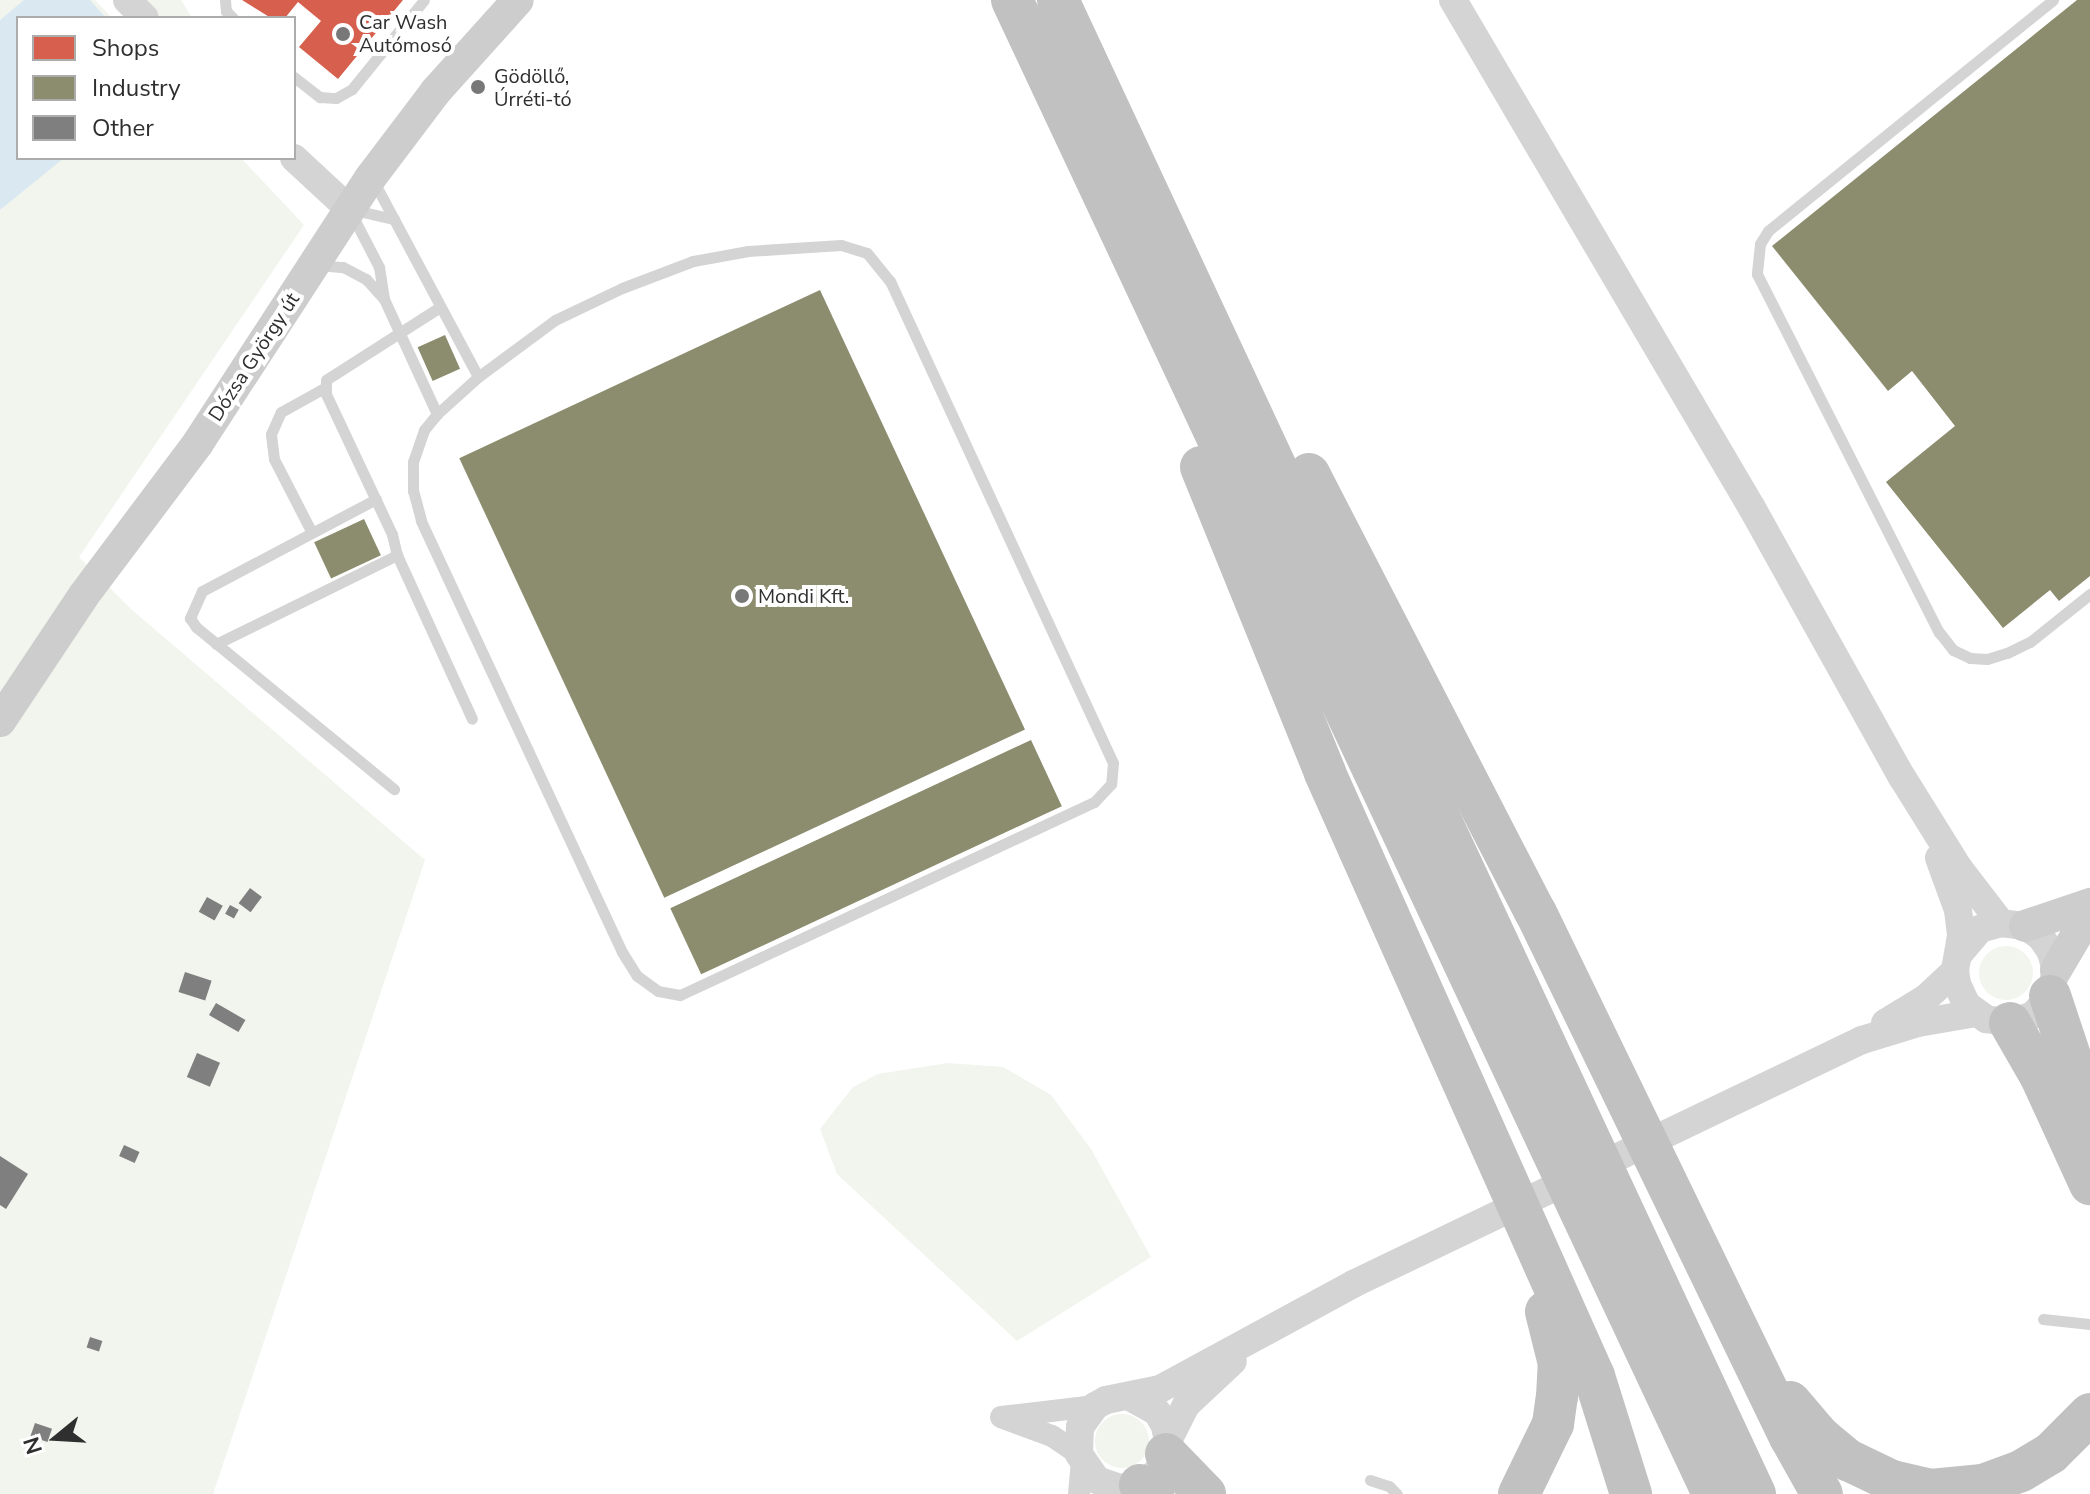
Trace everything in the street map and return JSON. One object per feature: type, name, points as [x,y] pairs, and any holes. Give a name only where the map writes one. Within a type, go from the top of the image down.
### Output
[{"type":"highway","points":[[1012,0],[1713,1494]]},
{"type":"highway","points":[[1058,0],[1755,1494]]},
{"type":"highway","points":[[1066,115],[1136,317],[1230,533],[1325,773],[1486,1141],[1594,1376],[1631,1494]]},
{"type":"highway","points":[[1125,145],[1194,249],[1536,913],[1751,1356],[1822,1494]]},
{"type":"highway","points":[[2053,983],[2090,1116]]},
{"type":"highway","points":[[1993,1018],[2041,1077],[2090,1184]]},
{"type":"highway","points":[[1486,1141],[1543,1300],[1559,1364],[1553,1424],[1519,1494]]},
{"type":"highway","points":[[1751,1356],[1831,1447],[1865,1469],[1913,1487],[1945,1490],[2004,1479],[2051,1453],[2090,1414]]},
{"type":"highway","points":[[1147,1476],[1205,1494]]},
{"type":"main road","name":"Dózsa György út","points":[[0,721],[84,595],[198,443],[371,177],[436,91],[518,0]]},
{"type":"main road","points":[[2013,924],[2090,904]]},
{"type":"main road","points":[[2053,983],[2090,912]]},
{"type":"street","points":[[127,0],[143,16]]},
{"type":"street","points":[[1453,0],[1752,508],[1902,777],[1958,867],[2013,924],[2046,944],[2053,983],[2033,1015],[1918,1023],[1862,1040]]},
{"type":"street","points":[[296,160],[349,209]]},
{"type":"street","points":[[1902,777],[1947,875],[1958,910],[1957,962],[1961,995],[1993,1018]]},
{"type":"street","points":[[1274,1328],[1186,1405],[1147,1476],[1120,1488],[1097,1480],[1080,1458],[1052,1436],[1001,1417],[1076,1411],[1118,1397],[1160,1389],[1274,1328],[1437,1243],[1862,1040],[1926,998],[1980,929],[2013,924]]},
{"type":"street","points":[[1130,1397],[1157,1412],[1147,1476]]},
{"type":"street","points":[[1079,1494],[1080,1427],[1095,1406]]},
{"type":"lane","points":[[296,79],[320,97],[336,98],[352,89],[424,0]]},
{"type":"lane","points":[[2053,0],[1768,231],[1760,244],[1757,274],[1939,632],[1953,650],[1970,658],[1987,659],[2007,653],[2030,642],[2090,594]]},
{"type":"lane","points":[[371,177],[478,377]]},
{"type":"lane","points":[[349,209],[394,219]]},
{"type":"lane","points":[[349,209],[379,267],[384,299],[397,332],[437,414]]},
{"type":"lane","points":[[841,245],[867,253],[890,281],[1113,763],[1111,784],[1094,802],[680,995],[658,991],[637,976],[622,952],[421,520],[413,491],[413,462],[424,430],[478,377],[555,320],[622,288],[693,261],[748,251],[841,245]]},
{"type":"lane","points":[[314,265],[343,267],[366,279],[384,299]]},
{"type":"lane","points":[[440,307],[326,380],[326,387],[392,534],[397,555],[472,719]]},
{"type":"lane","points":[[311,531],[274,459],[271,434],[281,412],[326,387]]},
{"type":"lane","points":[[376,499],[202,591],[190,618],[216,644],[394,789]]},
{"type":"lane","points":[[216,644],[397,555]]},
{"type":"lane","points":[[2043,1319],[2090,1324]]},
{"type":"lane","points":[[1370,1480],[1389,1486],[1397,1494]]},
{"type":"shaded area","points":[[0,0],[95,0],[110,16],[16,16],[16,160],[243,160],[304,225],[79,557],[132,610],[425,860],[213,1494],[0,1494]]},
{"type":"shaded area","points":[[24,0],[90,0],[104,16],[16,16],[16,160],[62,160],[0,210],[0,20]]},
{"type":"shaded area","points":[[143,0],[181,0],[191,16],[159,16]]},
{"type":"shaded area","points":[[2006,946],[2025,954],[2033,973],[2025,992],[2006,1000],[1987,992],[1979,973],[1987,954]]},
{"type":"shaded area","points":[[948,1063],[1003,1067],[1051,1095],[1091,1149],[1151,1257],[1017,1341],[837,1174],[820,1129],[853,1087],[878,1074]]},
{"type":"shaded area","points":[[1122,1414],[1141,1422],[1149,1441],[1141,1460],[1122,1468],[1103,1460],[1095,1441],[1103,1422]]},
{"type":"building: Shops","name":"Car Wash Autómosó","points":[[242,0],[403,0],[338,79],[299,47],[321,21],[298,2],[287,16],[268,16]]},
{"type":"building: Industry","points":[[2077,0],[2090,0],[2090,576],[2059,601],[2050,590],[2003,628],[1886,482],[1955,426],[1912,371],[1888,391],[1772,246]]},
{"type":"building: Industry","points":[[820,290],[1025,730],[664,898],[459,458]]},
{"type":"building: Industry","points":[[445,335],[460,369],[433,381],[418,347]]},
{"type":"building: Industry","points":[[364,519],[381,555],[331,578],[314,542]]},
{"type":"building: Industry","points":[[1031,740],[1062,806],[701,974],[670,908]]},
{"type":"building: Other","points":[[250,888],[262,897],[251,912],[239,903]]},
{"type":"building: Other","points":[[207,897],[223,906],[215,921],[199,912]]},
{"type":"building: Other","points":[[230,905],[239,910],[234,919],[225,914]]},
{"type":"building: Other","points":[[185,972],[212,981],[205,1001],[179,992]]},
{"type":"building: Other","points":[[216,1003],[245,1020],[238,1032],[209,1015]]},
{"type":"building: Other","points":[[197,1053],[220,1063],[210,1087],[187,1077]]},
{"type":"building: Other","points":[[124,1145],[140,1152],[135,1163],[119,1156]]},
{"type":"building: Other","points":[[0,1156],[28,1174],[6,1209],[0,1205]]},
{"type":"building: Other","points":[[90,1337],[102,1341],[99,1351],[87,1347]]},
{"type":"building: Other","points":[[35,1423],[52,1429],[47,1442],[30,1436]]},
{"type":"place","name":"Car Wash Autómosó","points":[[343,34]]},
{"type":"place","name":"Gödöllő, Úrréti-tó","points":[[478,87]]},
{"type":"place","name":"Mondi Kft.","points":[[742,596]]}]
